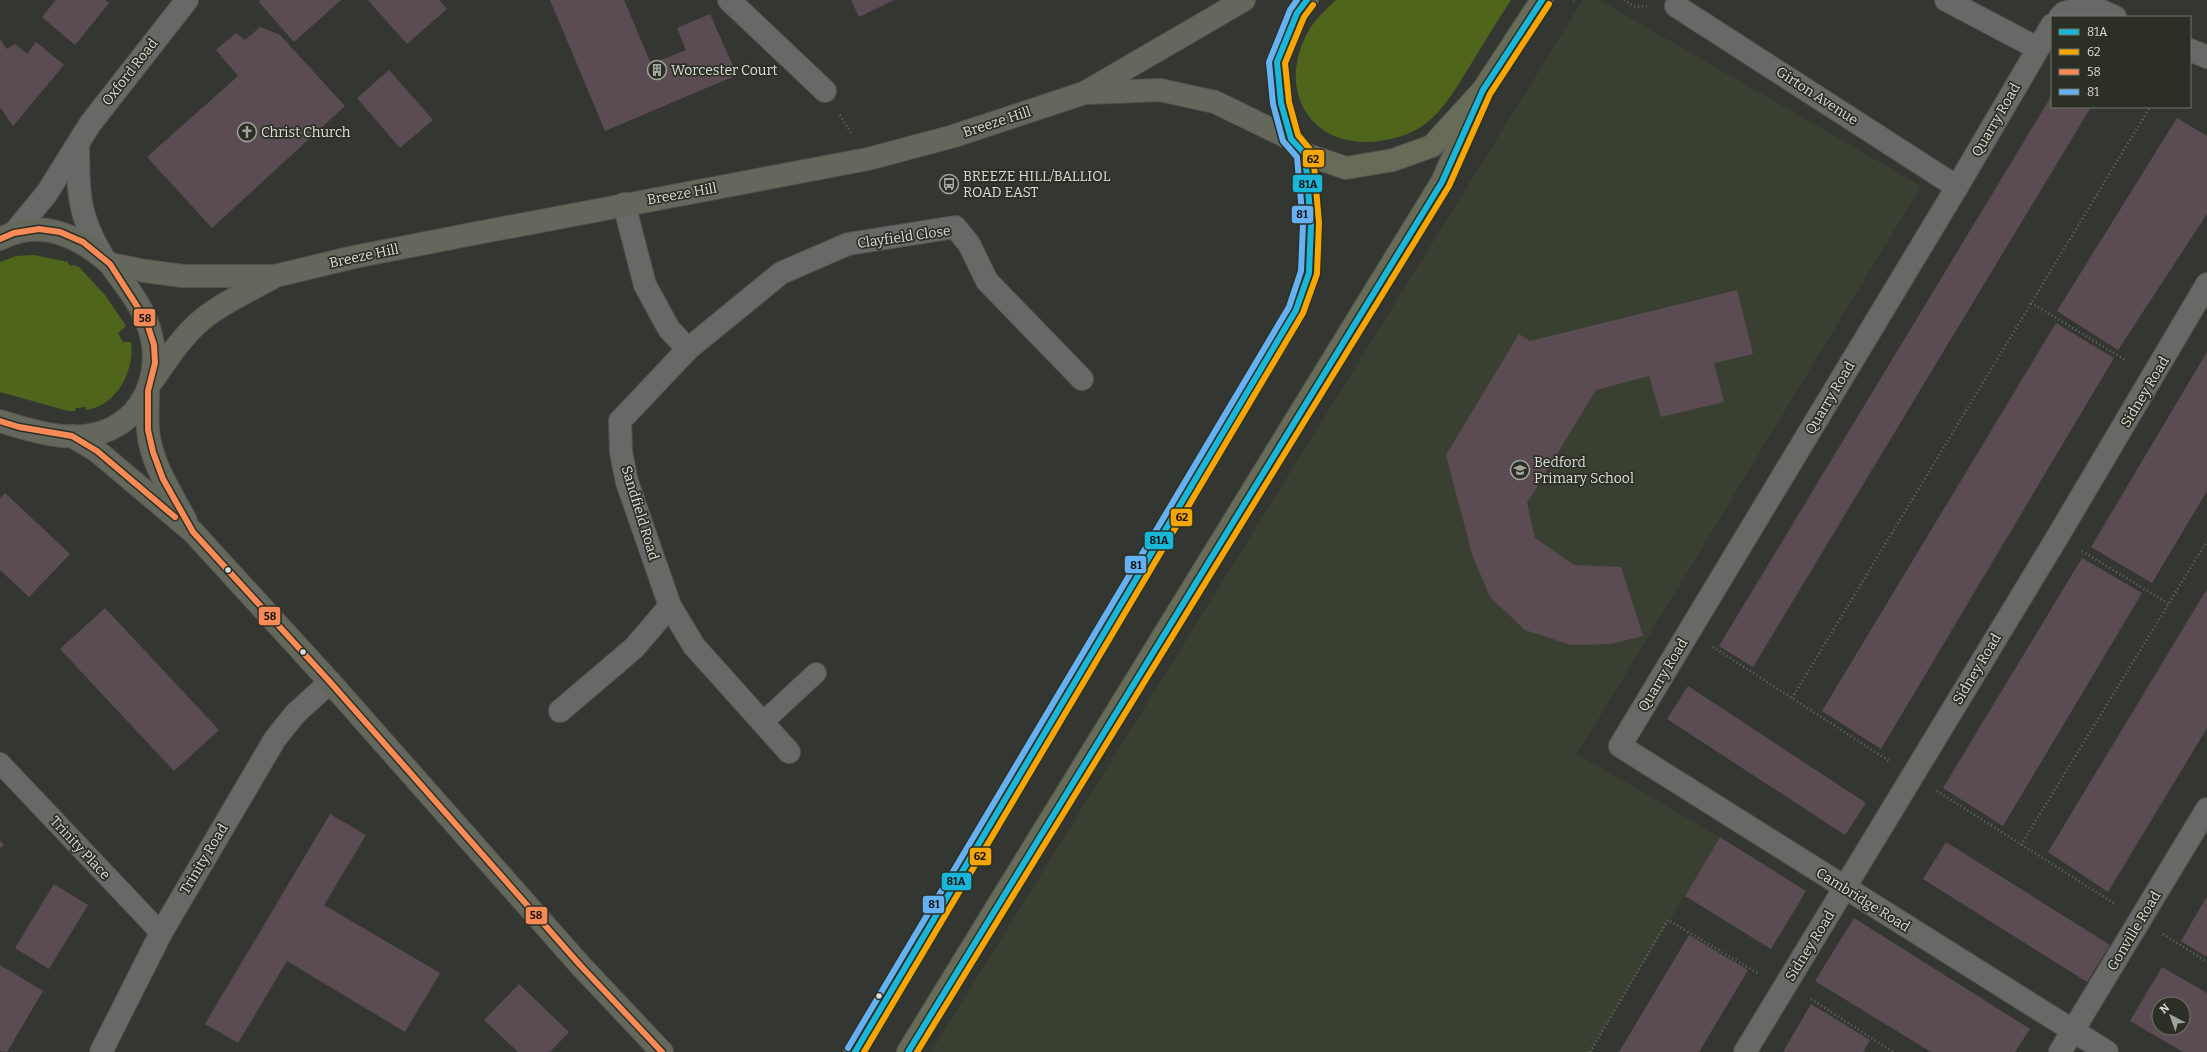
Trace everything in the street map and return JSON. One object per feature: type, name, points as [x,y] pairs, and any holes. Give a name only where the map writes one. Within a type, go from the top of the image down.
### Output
[{"type":"highway","points":[[855,1052],[1296,310],[1309,273],[1312,224],[1298,147],[1281,103],[1277,62],[1297,13],[1307,0]]},
{"type":"highway","name":"Breeze Hill","points":[[1298,147],[1346,168],[1393,160],[1432,146],[1483,90],[1542,0]]},
{"type":"highway","points":[[908,1052],[1442,182],[1483,90]]},
{"type":"main road","name":"Breeze Hill","points":[[107,260],[145,271],[183,276],[275,276],[354,257],[624,204],[868,159],[954,136],[1084,93],[1244,0]]},
{"type":"main road","name":"Breeze Hill","points":[[1084,93],[1160,90],[1215,102],[1298,147]]},
{"type":"main road","points":[[4,237],[39,229],[60,232],[83,242],[107,260],[146,320],[154,345],[155,363],[150,386],[148,430],[152,452],[163,479],[193,532]]},
{"type":"main road","name":"Breeze Hill","points":[[72,436],[95,434],[112,428],[132,414],[172,353],[203,319],[218,308],[275,276]]},
{"type":"main road","points":[[0,421],[19,427],[72,436],[97,451],[193,532],[330,682],[580,965],[662,1052]]},
{"type":"street","name":"Oxford Road","points":[[4,237],[47,193],[78,146],[90,124],[187,0]]},
{"type":"street","points":[[729,0],[825,91]]},
{"type":"street","points":[[1946,0],[2037,48]]},
{"type":"street","name":"Girton Avenue","points":[[1676,6],[1957,187]]},
{"type":"street","points":[[2061,16],[2064,13],[2089,6],[2113,16]]},
{"type":"street","name":"Quarry Road","points":[[1620,746],[1957,187],[2037,48],[2051,27]]},
{"type":"street","points":[[2191,50],[2207,57]]},
{"type":"street","name":"Oxford Road","points":[[78,146],[78,182],[84,220],[107,260]]},
{"type":"street","points":[[624,204],[645,285],[669,329],[688,349]]},
{"type":"street","name":"Clayfield Close","points":[[781,273],[848,244],[954,227],[969,244],[987,280],[1082,379]]},
{"type":"street","name":"Sandfield Road","points":[[781,273],[688,349],[620,421],[621,452],[627,482],[670,606],[694,646],[789,752]]},
{"type":"street","name":"Sidney Road","points":[[1745,1052],[1846,888],[2154,377],[2207,284]]},
{"type":"street","points":[[560,711],[634,648],[670,606]]},
{"type":"street","name":"Trinity Road","points":[[101,1052],[161,933],[275,739],[295,714],[330,682]]},
{"type":"street","name":"Cambridge Road","points":[[1620,746],[2072,1032],[2107,1052]]},
{"type":"street","name":"Gonville Road","points":[[2060,1052],[2207,809]]},
{"type":"lane","points":[[763,722],[816,673]]},
{"type":"lane","name":"Trinity Place","points":[[0,762],[161,933]]},
{"type":"path","points":[[825,91],[868,159]]},
{"type":"path","points":[[1792,698],[2149,108]]},
{"type":"path","points":[[2031,303],[2154,377]]},
{"type":"path","points":[[2058,536],[2169,604]]},
{"type":"path","points":[[2021,845],[2207,542]]},
{"type":"path","points":[[1689,632],[2021,845],[2207,962]]},
{"type":"path","points":[[1590,1052],[1668,920],[1785,986],[1893,1052]]},
{"type":"shaded area","name":"Bedford Primary School","points":[[1583,0],[1599,0],[1921,186],[1577,754],[1720,837],[1590,1052],[931,1052]]},
{"type":"green space","points":[[1336,0],[1511,0],[1451,96],[1439,111],[1425,124],[1413,132],[1393,139],[1371,142],[1350,141],[1332,135],[1317,125],[1306,112],[1299,96],[1296,79],[1298,60],[1304,40],[1322,13]]},
{"type":"green space","points":[[34,255],[68,262],[68,264],[72,266],[74,265],[79,267],[105,295],[126,326],[118,333],[123,342],[131,342],[130,364],[127,375],[115,394],[107,402],[97,407],[86,410],[86,407],[76,408],[75,411],[68,411],[0,392],[0,262],[16,256]]},
{"type":"building","points":[[56,0],[105,0],[109,3],[75,45],[42,17]]},
{"type":"building","points":[[260,0],[341,0],[294,42],[259,2]]},
{"type":"building","points":[[368,0],[439,0],[447,9],[407,44]]},
{"type":"building","name":"Worcester Court","points":[[550,0],[624,0],[651,64],[686,50],[677,28],[710,14],[737,75],[605,131]]},
{"type":"building","points":[[851,0],[894,0],[859,17]]},
{"type":"building","name":"Christ Church","points":[[260,27],[280,35],[345,106],[212,228],[147,157],[238,76],[216,50],[236,33],[245,40]]},
{"type":"building","points":[[0,39],[7,49],[15,44],[27,54],[36,42],[64,65],[13,126],[0,107]]},
{"type":"building","points":[[389,70],[433,120],[400,148],[357,98]]},
{"type":"building","points":[[2051,97],[2051,108],[2090,108],[1753,667],[1719,646]]},
{"type":"building","points":[[2177,118],[2207,136],[2207,214],[2118,350],[2057,311]]},
{"type":"building","points":[[1737,290],[1753,354],[1714,363],[1724,402],[1661,417],[1649,376],[1596,390],[1527,503],[1535,538],[1574,565],[1621,567],[1643,636],[1611,644],[1571,645],[1525,630],[1490,597],[1472,554],[1446,455],[1519,334],[1530,341]]},
{"type":"building","points":[[2056,323],[2114,358],[1881,749],[1822,711]]},
{"type":"building","points":[[2207,352],[2207,491],[2152,583],[2091,547]]},
{"type":"building","points":[[5,493],[70,554],[29,597],[0,570],[0,498]]},
{"type":"building","points":[[2082,558],[2142,593],[2003,826],[1943,788]]},
{"type":"building","points":[[2207,589],[2207,728],[2108,892],[2048,852]]},
{"type":"building","points":[[105,608],[219,730],[174,771],[60,649]]},
{"type":"building","points":[[1688,686],[1866,803],[1845,835],[1667,719]]},
{"type":"building","points":[[330,814],[366,835],[324,905],[440,973],[405,1032],[287,961],[238,1043],[205,1024]]},
{"type":"building","points":[[1720,837],[1806,891],[1771,949],[1685,896]]},
{"type":"building","points":[[0,840],[4,845],[0,848]]},
{"type":"building","points":[[1946,842],[2110,945],[2087,982],[1923,879]]},
{"type":"building","points":[[54,884],[88,905],[49,969],[15,948]]},
{"type":"building","points":[[2207,896],[2207,957],[2181,941]]},
{"type":"building","points":[[1854,918],[2030,1029],[2015,1052],[1931,1052],[1815,981]]},
{"type":"building","points":[[1689,935],[1748,970],[1699,1052],[1619,1052]]},
{"type":"building","points":[[0,965],[43,991],[7,1052],[0,1051]]},
{"type":"building","points":[[2162,967],[2207,993],[2207,1052],[2183,1052],[2156,1036],[2191,1036],[2191,996],[2151,996],[2151,1033],[2130,1021]]},
{"type":"building","points":[[519,984],[569,1032],[550,1052],[518,1052],[484,1020]]},
{"type":"building","points":[[1811,1004],[1870,1040],[1863,1052],[1783,1052]]},
{"type":"transit line","name":"81","points":[[848,1048],[1289,307],[1301,271],[1303,224],[1297,157],[1283,141],[1273,104],[1269,62],[1290,10],[1297,0]]},
{"type":"transit line","name":"81A","points":[[855,1052],[1296,310],[1309,273],[1311,224],[1305,154],[1291,139],[1281,103],[1277,62],[1297,13],[1307,0]]},
{"type":"transit line","name":"81A","points":[[908,1052],[1442,182],[1483,90],[1542,0]]},
{"type":"transit line","name":"62","points":[[917,1052],[1449,186],[1490,94],[1549,4]]},
{"type":"transit line","name":"62","points":[[864,1052],[1303,313],[1317,274],[1319,223],[1313,153],[1298,135],[1289,102],[1285,63],[1304,17],[1313,5]]},
{"type":"transit line","name":"58","points":[[0,239],[14,233],[39,229],[60,232],[83,242],[110,264],[146,320],[154,345],[155,363],[148,391],[148,430],[153,452],[163,479],[193,532],[330,682],[580,965],[662,1052]]},
{"type":"transit line","name":"58","points":[[0,421],[19,427],[72,436],[97,451],[175,517]]},
{"type":"place","name":"Worcester Court","points":[[657,70]]},
{"type":"place","name":"Christ Church","points":[[247,132]]},
{"type":"place","name":"BREEZE HILL/BALLIOL ROAD EAST","points":[[949,184]]},
{"type":"place","name":"Bedford Primary School","points":[[1520,470]]}]
